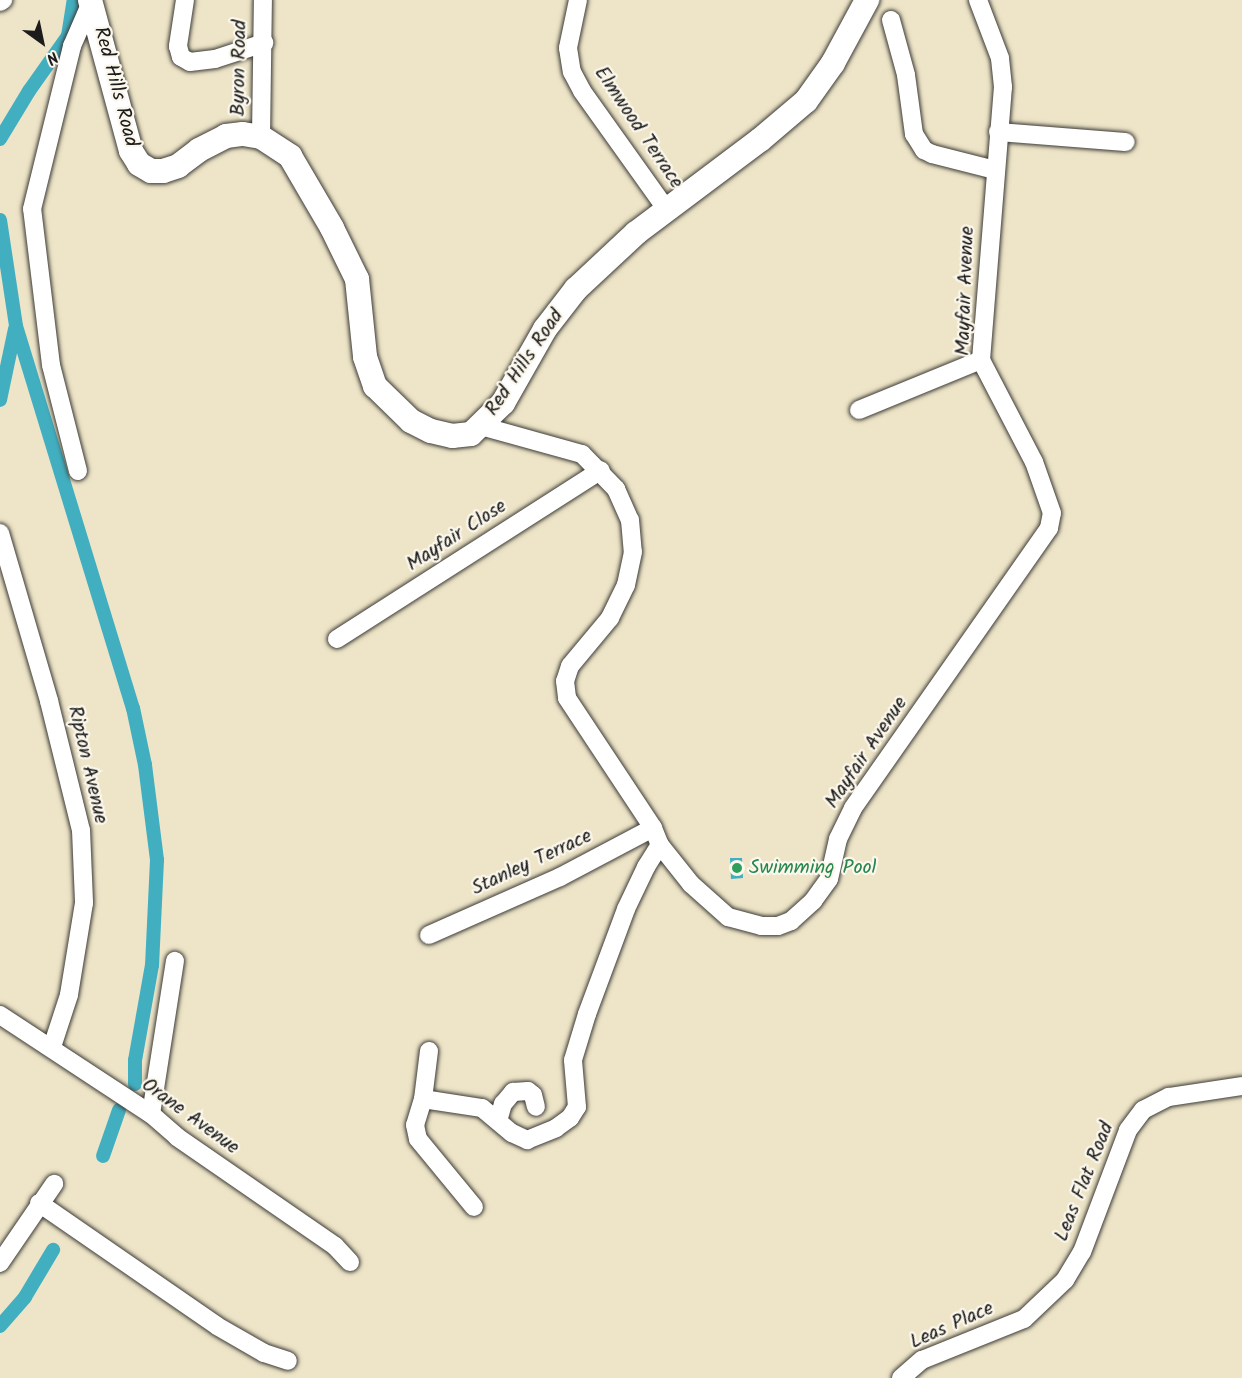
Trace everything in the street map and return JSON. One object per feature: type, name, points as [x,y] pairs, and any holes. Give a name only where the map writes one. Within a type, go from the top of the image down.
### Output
[{"type":"main road","name":"Red Hills Road","points":[[91,0],[131,151],[139,164],[151,171],[163,171],[178,166],[199,150],[226,136],[243,134],[261,137],[290,156],[332,228],[357,279],[365,357],[375,386],[393,406],[431,431],[461,435],[471,434],[503,403],[545,329],[576,289],[636,233],[760,140],[806,100],[832,63],[867,0]]},
{"type":"street","points":[[78,471],[51,365],[32,209],[72,46],[91,0]]},
{"type":"street","points":[[185,0],[178,46],[182,57],[190,62],[215,59],[264,43]]},
{"type":"street","name":"Byron Road","points":[[261,137],[264,0]]},
{"type":"street","name":"Elmwood Terrace","points":[[578,0],[568,48],[572,72],[582,92],[667,210]]},
{"type":"street","name":"Mayfair Avenue","points":[[481,426],[582,454],[601,470],[616,489],[630,520],[633,552],[626,585],[610,618],[570,666],[565,681],[567,698],[653,828],[660,845],[691,884],[728,917],[761,926],[778,926],[790,921],[813,902],[829,879],[838,839],[853,808],[1049,528],[1052,513],[1034,462],[981,360],[1002,87],[1000,58],[978,0]]},
{"type":"street","points":[[891,20],[906,75],[914,134],[924,150],[995,170]]},
{"type":"street","points":[[998,132],[1126,142]]},
{"type":"street","points":[[860,410],[981,360]]},
{"type":"street","name":"Mayfair Close","points":[[337,639],[601,470]]},
{"type":"street","name":"Ripton Avenue","points":[[0,533],[4,568],[49,701],[81,830],[84,903],[69,995],[52,1047]]},
{"type":"street","name":"Stanley Terrace","points":[[429,935],[560,877],[653,828]]},
{"type":"street","points":[[423,1099],[482,1108],[513,1134],[527,1140],[556,1128],[570,1118],[577,1107],[573,1060],[587,1014],[626,909],[646,867],[660,845]]},
{"type":"street","points":[[151,1114],[175,961]]},
{"type":"street","name":"Orane Avenue","points":[[0,1015],[151,1114],[177,1137],[334,1246],[350,1262]]},
{"type":"street","points":[[429,1051],[423,1099],[415,1125],[418,1139],[474,1207]]},
{"type":"street","name":"Leas Flat Road","points":[[1024,1319],[1065,1280],[1082,1252],[1128,1130],[1143,1110],[1169,1097],[1242,1086]]},
{"type":"street","points":[[498,1121],[503,1104],[513,1092],[528,1090],[536,1107]]},
{"type":"street","points":[[0,1263],[54,1184]]},
{"type":"street","points":[[39,1203],[217,1326],[264,1353],[288,1362]]},
{"type":"street","name":"Leas Place","points":[[901,1378],[922,1360],[1024,1319]]},
{"type":"water","name":"Swimming Pool","points":[[730,858],[742,858],[743,878],[731,879]]},
{"type":"waterway","points":[[0,139],[29,91],[68,36],[74,0]]},
{"type":"waterway","points":[[0,220],[16,326],[133,708],[145,765],[157,860],[152,965],[135,1060],[135,1084]]},
{"type":"waterway","points":[[0,400],[15,329]]},
{"type":"waterway","points":[[103,1156],[119,1110]]},
{"type":"waterway","points":[[0,1326],[25,1297],[53,1250]]},
{"type":"place","name":"Swimming Pool","points":[[737,868]]}]
